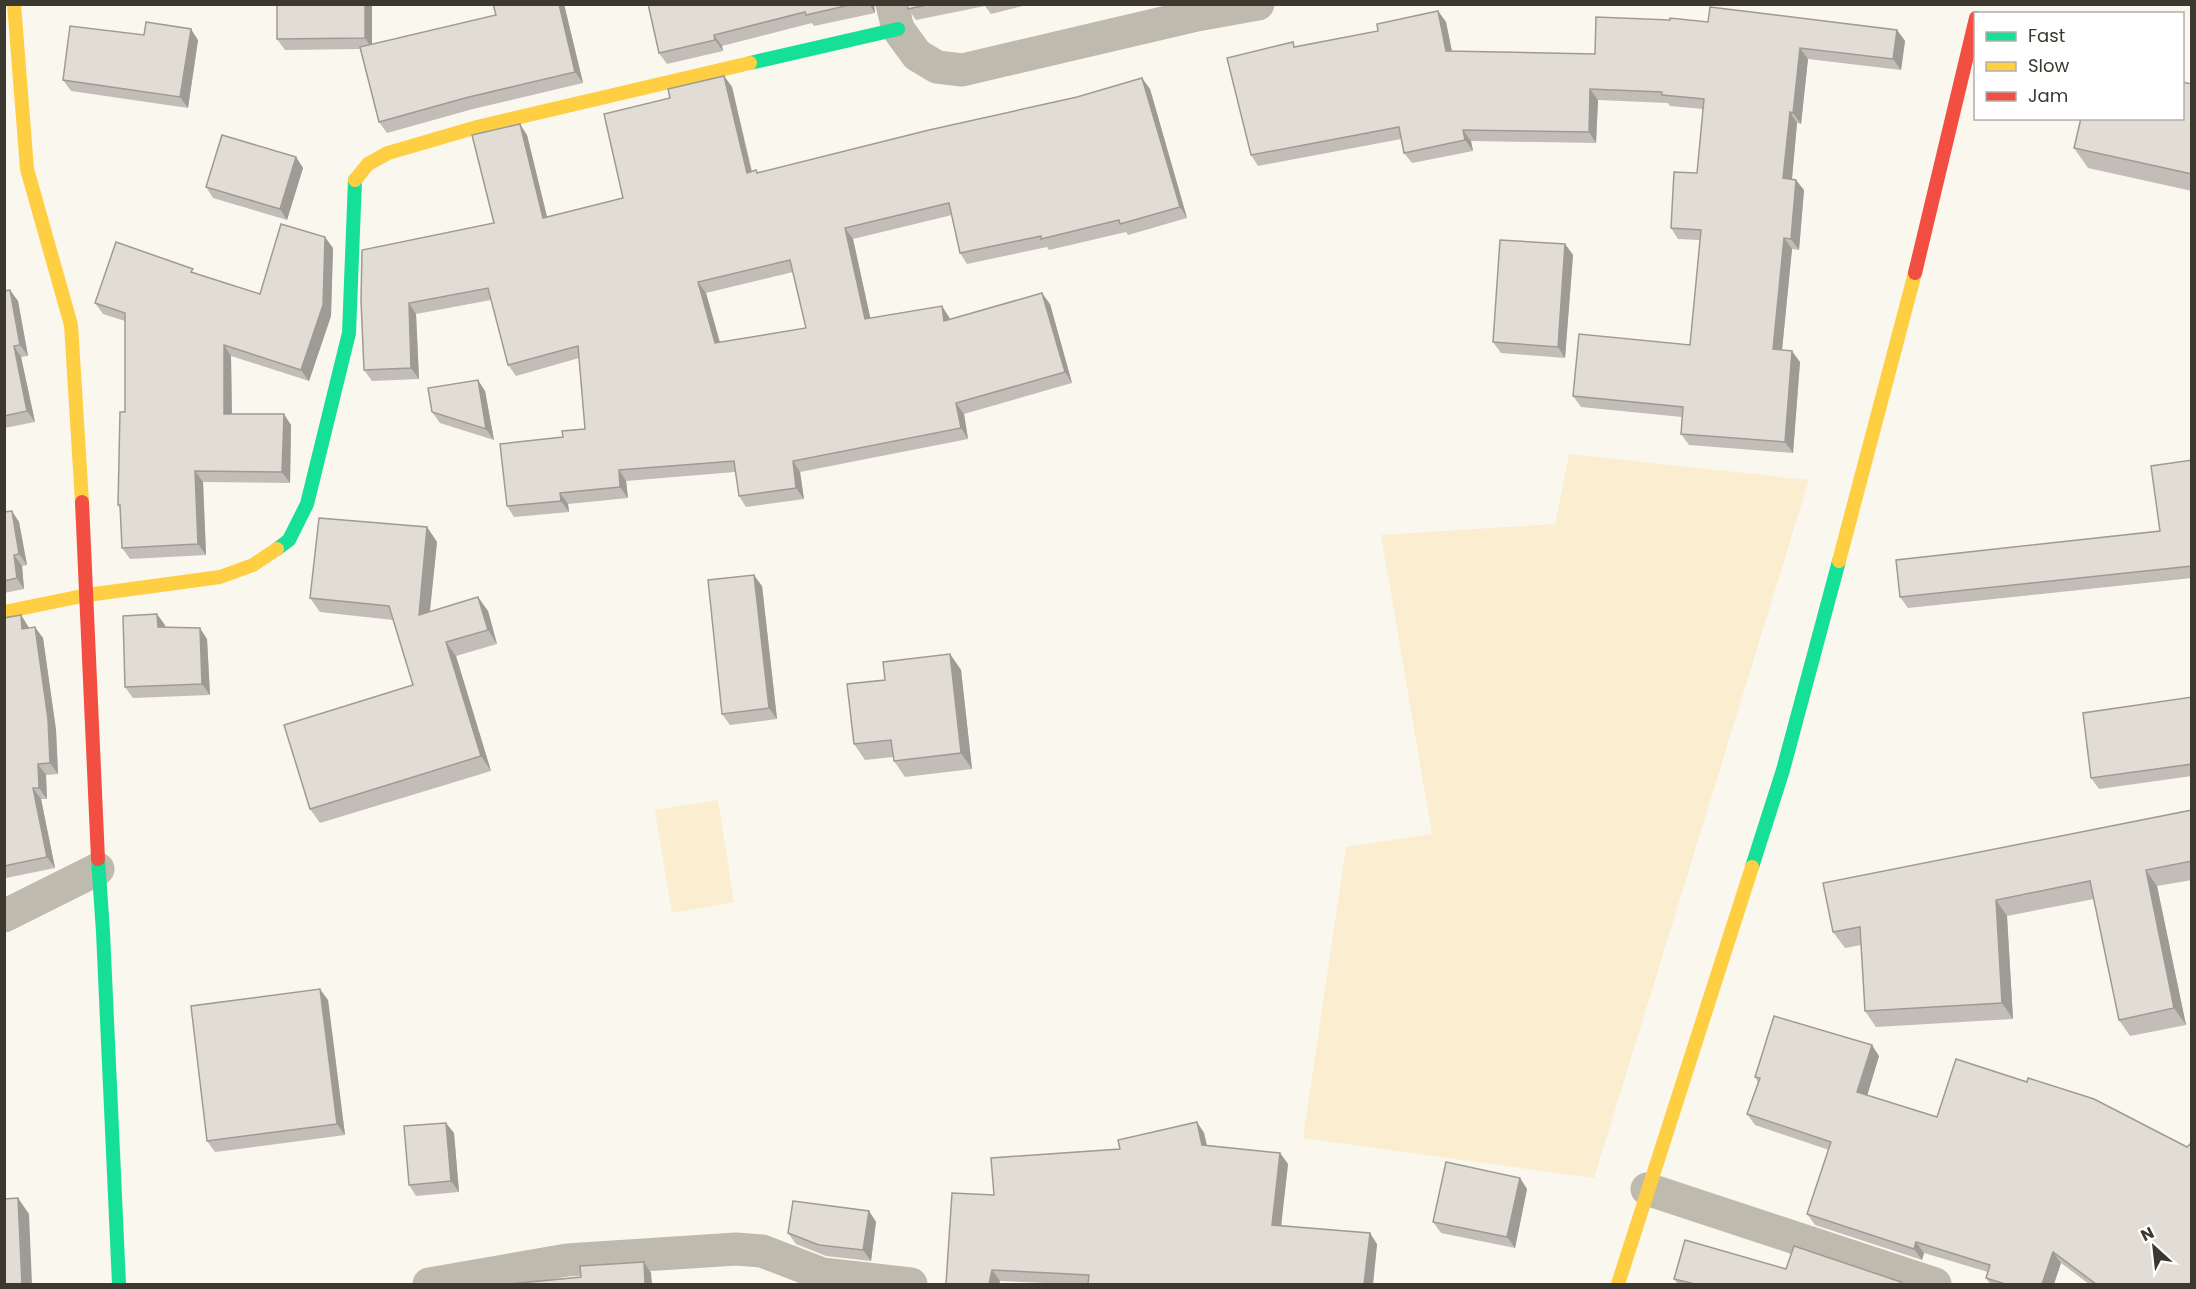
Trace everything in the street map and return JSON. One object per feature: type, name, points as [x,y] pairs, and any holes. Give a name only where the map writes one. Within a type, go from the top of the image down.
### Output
[{"type":"street","points":[[14,4],[27,169],[71,325],[87,595],[98,869],[104,932],[119,1284]]},
{"type":"street","points":[[4,612],[87,595],[220,577],[253,565],[289,540],[307,504],[349,333],[354,181],[368,164],[388,153],[477,127],[895,17],[917,55],[937,67],[962,70],[1197,15],[1258,4]]},
{"type":"street","points":[[1970,4],[1979,5]]},
{"type":"street","points":[[1618,1284],[1784,770],[1905,317],[1974,26]]},
{"type":"street","points":[[4,916],[98,869]]},
{"type":"street","points":[[1647,1189],[1935,1284]]},
{"type":"street","points":[[429,1284],[567,1260],[736,1249],[762,1251],[822,1274],[911,1284]]},
{"type":"shaded area","points":[[1569,454],[1809,480],[1594,1178],[1303,1138],[1346,847],[1432,834],[1381,535],[1555,524]]},
{"type":"shaded area","points":[[718,800],[734,902],[672,913],[655,810]]},
{"type":"building","points":[[277,4],[365,4],[365,38],[277,39]]},
{"type":"building","points":[[493,4],[559,4],[575,72],[465,98],[379,122],[360,47],[496,15]]},
{"type":"building","points":[[648,4],[854,4],[806,15],[805,12],[714,35],[715,40],[659,53]]},
{"type":"building","points":[[907,4],[931,4],[908,9]]},
{"type":"building","points":[[1710,7],[1897,30],[1893,59],[1800,48],[1783,178],[1796,180],[1791,239],[1784,238],[1773,349],[1792,351],[1785,442],[1681,434],[1683,407],[1573,396],[1579,334],[1690,345],[1701,230],[1671,228],[1674,172],[1697,173],[1704,99],[1662,95],[1662,92],[1590,89],[1589,132],[1463,130],[1465,140],[1404,153],[1399,127],[1251,155],[1227,58],[1293,42],[1294,47],[1378,31],[1377,24],[1438,11],[1446,51],[1595,54],[1596,17],[1670,20],[1670,18],[1708,22]]},
{"type":"building","points":[[146,22],[191,29],[180,97],[63,80],[70,26],[144,35]]},
{"type":"building","points":[[724,76],[747,173],[756,170],[757,173],[929,130],[1077,97],[1142,78],[1180,207],[1120,224],[1119,220],[1041,239],[1041,236],[960,253],[949,203],[845,228],[865,319],[942,306],[944,321],[1042,293],[1065,372],[956,403],[961,428],[793,461],[796,488],[739,496],[734,461],[619,470],[620,487],[560,493],[561,501],[507,506],[500,444],[563,437],[562,431],[585,429],[578,346],[508,365],[488,288],[409,303],[411,368],[364,370],[361,300],[362,250],[494,223],[472,135],[520,124],[543,218],[623,198],[604,114],[670,98],[668,89]],"holes":[[[790,260],[806,328],[715,343],[698,282]]]},
{"type":"building","points":[[2184,82],[2192,84],[2192,174],[2074,148],[2081,120],[2184,120]]},
{"type":"building","points":[[222,135],[296,157],[280,209],[206,187]]},
{"type":"building","points":[[281,224],[325,237],[323,305],[301,370],[224,345],[224,414],[284,414],[282,472],[195,471],[198,544],[122,548],[120,505],[118,505],[120,412],[125,412],[125,313],[95,303],[116,242],[193,269],[191,272],[260,294]]},
{"type":"building","points":[[1500,240],[1565,244],[1558,347],[1493,342]]},
{"type":"building","points":[[10,290],[20,345],[14,346],[27,411],[4,416],[4,291]]},
{"type":"building","points":[[478,380],[486,429],[432,412],[428,388]]},
{"type":"building","points":[[2192,460],[2192,566],[1900,597],[1896,560],[2160,531],[2151,466]]},
{"type":"building","points":[[12,511],[19,554],[14,555],[17,578],[4,581],[4,512]]},
{"type":"building","points":[[319,518],[427,527],[419,615],[478,597],[488,630],[446,642],[481,756],[310,809],[284,725],[413,685],[389,606],[310,598]]},
{"type":"building","points":[[754,575],[769,708],[722,714],[708,580]]},
{"type":"building","points":[[157,614],[158,627],[200,628],[202,684],[125,687],[123,616]]},
{"type":"building","points":[[21,615],[22,629],[35,627],[48,719],[50,763],[38,764],[39,788],[33,788],[47,857],[4,866],[4,618]]},
{"type":"building","points":[[950,654],[961,753],[894,761],[891,740],[854,744],[847,684],[885,680],[883,662]]},
{"type":"building","points":[[2192,697],[2192,764],[2091,778],[2083,713]]},
{"type":"building","points":[[2192,810],[2192,861],[2146,870],[2174,1008],[2119,1020],[2090,881],[1996,900],[2002,1003],[1865,1011],[1860,927],[1833,932],[1823,883]]},
{"type":"building","points":[[320,989],[337,1124],[207,1141],[191,1006]]},
{"type":"building","points":[[1774,1016],[1872,1045],[1857,1092],[1937,1117],[1956,1059],[2027,1082],[2028,1078],[2094,1099],[2187,1147],[2192,1142],[2192,1284],[2096,1284],[2053,1252],[2042,1284],[2005,1284],[1986,1278],[1990,1265],[1916,1242],[1914,1249],[1807,1214],[1831,1142],[1747,1114],[1760,1078],[1755,1077]]},
{"type":"building","points":[[1197,1122],[1202,1145],[1280,1153],[1272,1225],[1370,1233],[1364,1284],[1088,1284],[1089,1275],[992,1270],[989,1284],[946,1284],[952,1193],[994,1195],[991,1158],[1120,1149],[1118,1140]]},
{"type":"building","points":[[446,1123],[451,1181],[409,1185],[404,1126]]},
{"type":"building","points":[[1446,1162],[1520,1178],[1507,1237],[1433,1222]]},
{"type":"building","points":[[18,1198],[22,1284],[4,1284],[4,1199]]},
{"type":"building","points":[[793,1201],[869,1211],[863,1250],[819,1245],[788,1233]]},
{"type":"building","points":[[1685,1240],[1786,1269],[1794,1246],[1901,1282],[1900,1284],[1695,1284],[1674,1279]]},
{"type":"building","points":[[644,1262],[645,1284],[510,1284],[581,1277],[580,1266]]},
{"type":"traffic: fast","points":[[750,63],[898,29]]},
{"type":"traffic: fast","points":[[277,549],[289,540],[307,504],[349,333],[355,180]]},
{"type":"traffic: fast","points":[[1752,867],[1783,770],[1839,561]]},
{"type":"traffic: fast","points":[[98,859],[119,1284]]},
{"type":"traffic: slow","points":[[14,4],[27,169],[71,325],[82,502]]},
{"type":"traffic: slow","points":[[355,180],[368,164],[388,153],[477,127],[750,63]]},
{"type":"traffic: slow","points":[[1839,561],[1915,273]]},
{"type":"traffic: slow","points":[[4,612],[87,595],[220,577],[253,565],[277,549]]},
{"type":"traffic: slow","points":[[1618,1284],[1752,867]]},
{"type":"traffic: jam","points":[[1915,273],[1974,26]]},
{"type":"traffic: jam","points":[[82,502],[98,859]]}]
